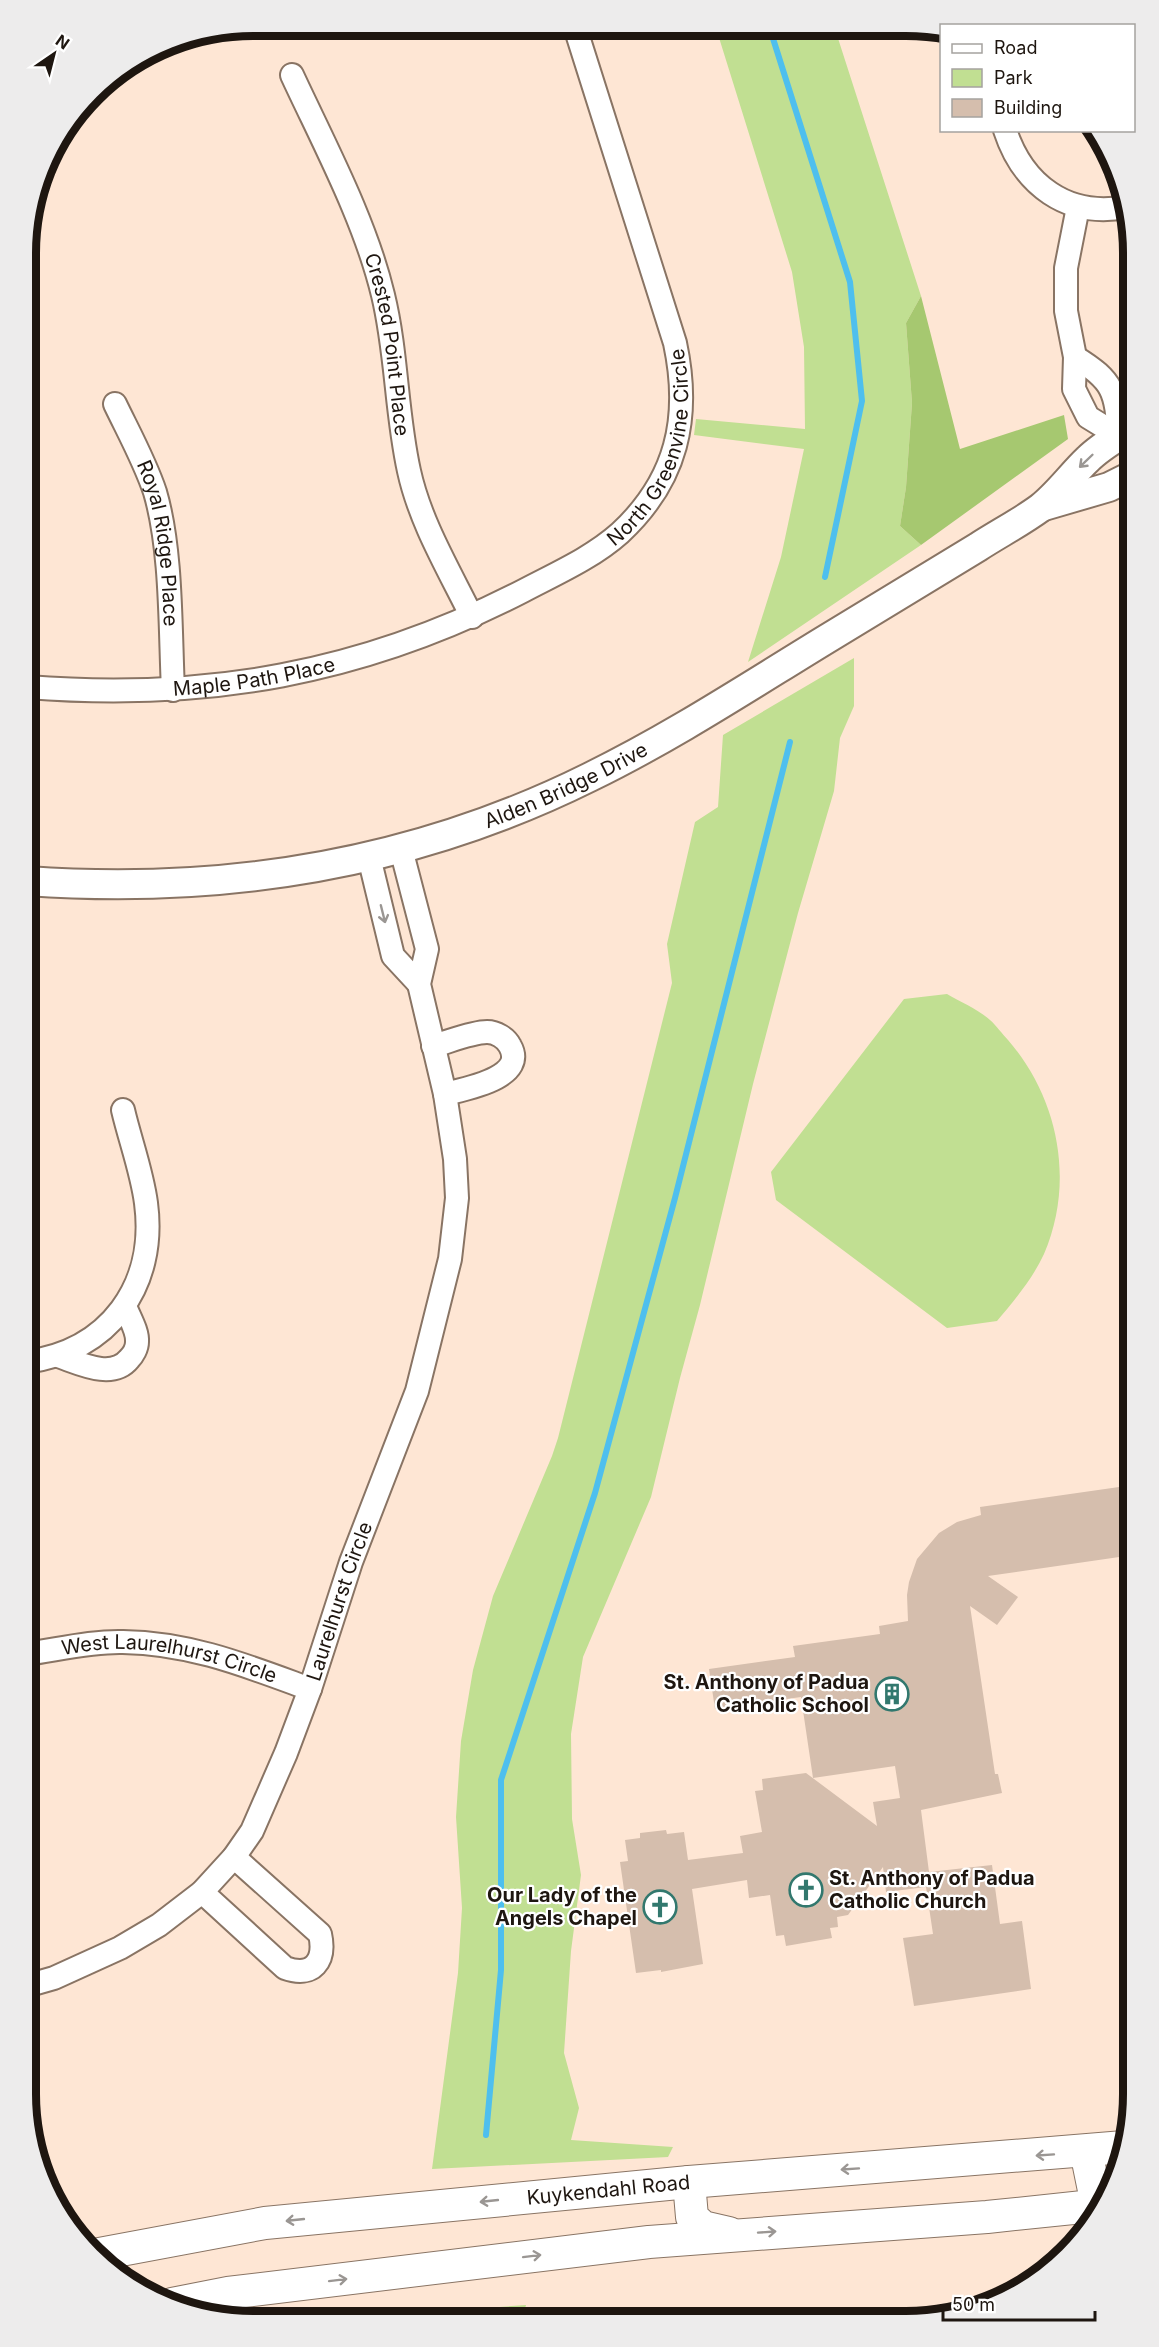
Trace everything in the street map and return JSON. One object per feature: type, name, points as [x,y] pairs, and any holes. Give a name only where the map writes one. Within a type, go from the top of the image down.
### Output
[{"type":"main road","name":"Kuykendahl Road","points":[[106,2253],[265,2223],[689,2182],[1116,2148]]},
{"type":"main road","points":[[1086,2151],[1097,2197]]},
{"type":"main road","points":[[689,2182],[692,2217],[703,2227],[735,2234]]},
{"type":"main road","points":[[189,2301],[228,2293],[649,2242],[987,2217],[1091,2206]]},
{"type":"street","name":"North Greenvine Circle","points":[[472,617],[572,565],[619,534],[641,510],[659,484],[672,461],[680,429],[681,371],[675,343],[578,36]]},
{"type":"street","name":"Crested Point Place","points":[[292,75],[342,184],[375,265],[384,296],[403,442],[410,474],[418,502],[431,533],[472,617]]},
{"type":"street","points":[[1006,132],[1012,151],[1028,176],[1053,196],[1078,207],[1118,207]]},
{"type":"street","points":[[1078,207],[1066,268],[1066,311],[1075,357],[1074,389],[1088,417],[1123,437]]},
{"type":"street","points":[[1075,357],[1099,372],[1116,399],[1123,422]]},
{"type":"street","name":"Royal Ridge Place","points":[[115,404],[155,492],[168,585],[173,690]]},
{"type":"street","name":"Alden Bridge Drive","points":[[36,881],[101,885],[172,885],[244,879],[369,857],[401,849],[522,808],[589,778],[652,745],[1042,506],[1090,456],[1123,443]]},
{"type":"street","name":"Alden Bridge Drive","points":[[1042,506],[1109,487],[1123,480]]},
{"type":"street","name":"Maple Path Place","points":[[36,688],[71,691],[173,690],[250,682],[311,670],[388,648],[472,617]]},
{"type":"street","name":"Laurelhurst Circle","points":[[401,849],[427,950],[418,984]]},
{"type":"street","name":"Laurelhurst Circle","points":[[36,1983],[54,1978],[120,1948],[159,1925],[202,1892],[234,1857],[252,1830],[264,1806],[310,1689],[351,1562],[417,1391],[450,1259],[456,1198],[455,1160],[445,1094],[418,984],[393,956],[369,857]]},
{"type":"street","points":[[433,1046],[487,1032],[504,1038],[511,1049],[511,1062],[499,1077],[445,1094]]},
{"type":"street","points":[[36,1360],[58,1356],[91,1339],[125,1306],[133,1293],[141,1271],[148,1234],[146,1202],[123,1110]]},
{"type":"street","points":[[58,1356],[94,1368],[115,1368],[124,1365],[135,1351],[137,1343],[125,1306]]},
{"type":"street","name":"West Laurelhurst Circle","points":[[36,1653],[120,1642],[161,1644],[224,1657],[310,1689]]},
{"type":"street","points":[[202,1892],[285,1968],[298,1972],[310,1969],[320,1958],[323,1948],[320,1934],[234,1857]]},
{"type":"green space","points":[[718,36],[837,36],[921,296],[906,323],[912,403],[906,487],[900,526],[921,545],[748,662],[781,557],[804,449],[694,435],[696,419],[805,429],[804,347],[792,272]]},
{"type":"green space","points":[[921,296],[960,449],[1064,415],[1068,439],[921,545],[900,526],[906,487],[912,403],[906,323]]},
{"type":"green space","points":[[854,658],[854,706],[840,738],[834,791],[798,913],[753,1084],[651,1497],[583,1657],[571,1734],[572,1819],[581,1875],[571,1951],[564,2053],[579,2108],[571,2140],[673,2147],[668,2157],[432,2169],[458,1973],[462,1908],[456,1817],[461,1741],[473,1670],[493,1596],[558,1438],[672,983],[667,944],[695,822],[718,807],[723,735]]},
{"type":"green space","points":[[947,994],[990,1020],[1025,1063],[1040,1088],[1050,1115],[1057,1142],[1060,1170],[1059,1198],[1053,1227],[1044,1254],[1023,1289],[997,1321],[947,1328],[776,1200],[771,1172],[904,999]]},
{"type":"green space","points":[[526,2305],[524,2311],[442,2311]]},
{"type":"building","points":[[1123,1486],[1123,1556],[988,1576],[1018,1597],[997,1625],[970,1606],[995,1774],[998,1774],[1002,1793],[921,1810],[929,1872],[992,1865],[1000,1924],[1022,1921],[1031,1989],[914,2006],[903,1938],[933,1934],[926,1887],[886,1892],[883,1867],[848,1915],[837,1917],[838,1927],[830,1928],[832,1938],[786,1946],[784,1935],[776,1936],[770,1895],[749,1898],[747,1880],[692,1889],[703,1964],[661,1972],[661,1970],[636,1973],[620,1862],[628,1861],[625,1840],[640,1838],[640,1833],[666,1830],[667,1834],[684,1832],[688,1860],[743,1853],[740,1836],[762,1832],[755,1791],[763,1790],[762,1779],[806,1773],[877,1826],[873,1802],[900,1798],[895,1766],[813,1778],[801,1697],[715,1709],[709,1669],[795,1657],[793,1646],[880,1634],[879,1626],[908,1621],[907,1595],[917,1559],[939,1533],[957,1522],[981,1515],[980,1507]]},
{"type":"waterway","points":[[772,36],[850,282],[862,401],[825,577]]},
{"type":"waterway","points":[[486,2135],[501,1970],[501,1780],[595,1493],[675,1198],[790,742]]},
{"type":"place","name":"St. Anthony of Padua Catholic School","points":[[892,1694]]},
{"type":"place","name":"St. Anthony of Padua Catholic Church","points":[[806,1890]]},
{"type":"place","name":"Our Lady of the Angels Chapel","points":[[660,1907]]}]
